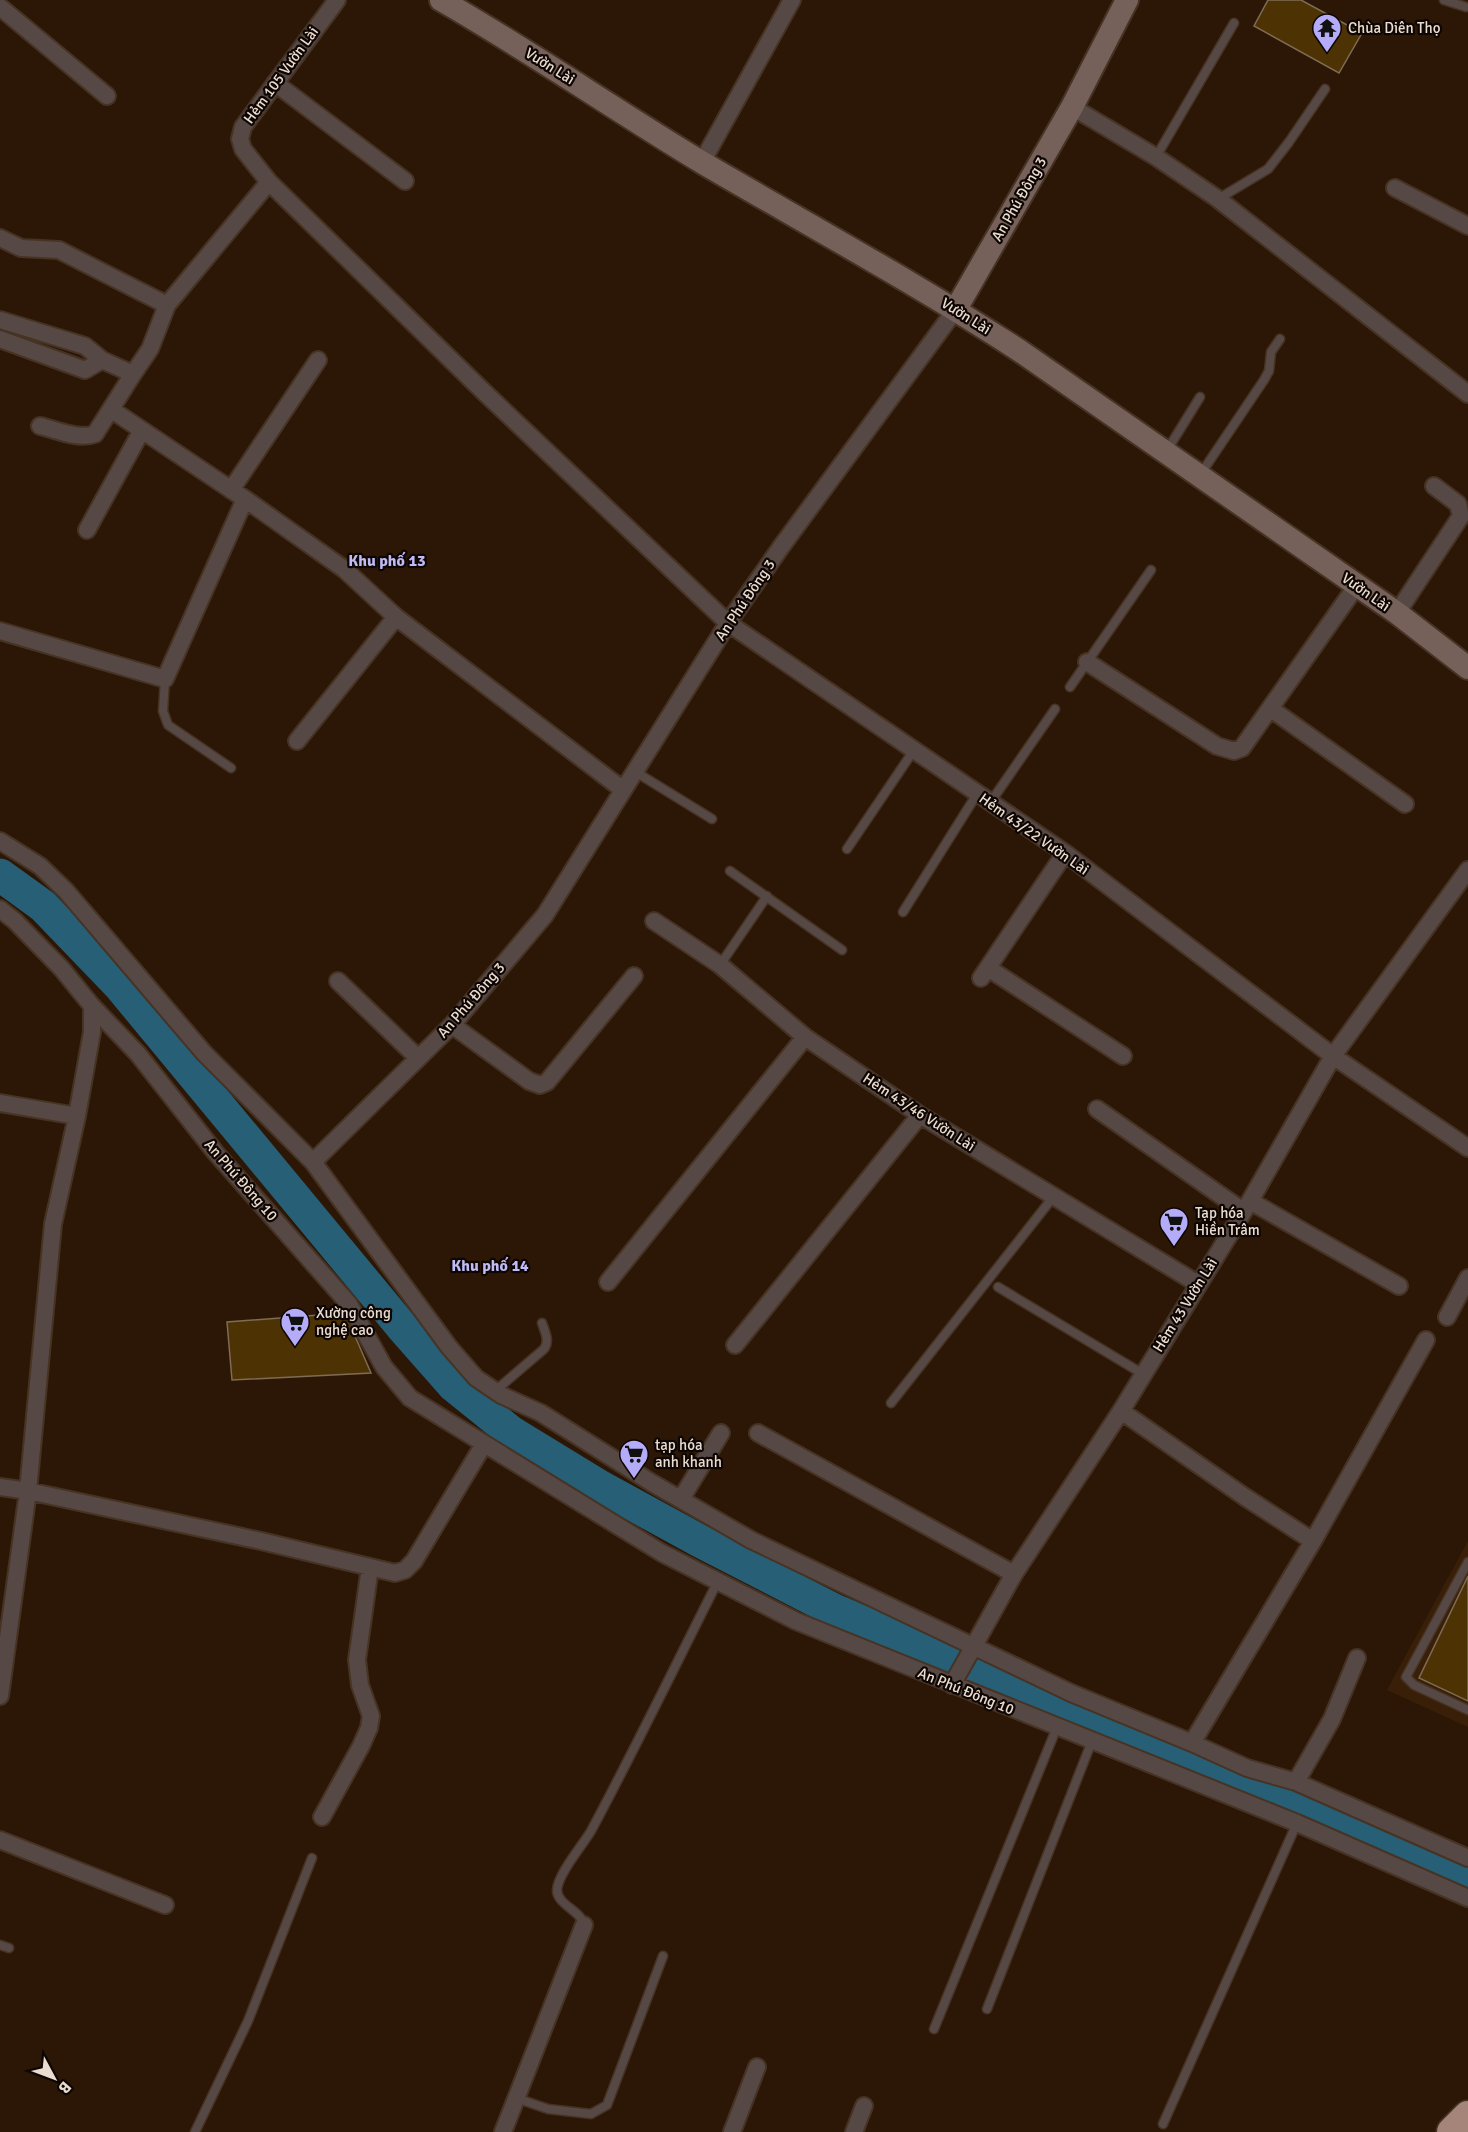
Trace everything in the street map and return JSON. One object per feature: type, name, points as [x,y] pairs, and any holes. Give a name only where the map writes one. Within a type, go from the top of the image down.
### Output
[{"type":"highway","points":[[1452,2132],[1468,2116]]},
{"type":"main road","name":"Vườn Lài","points":[[441,0],[482,23],[702,162],[956,309],[1397,613],[1468,668]]},
{"type":"main road","name":"An Phú Đông 3","points":[[956,309],[1072,107],[1127,0]]},
{"type":"street","name":"Hẻm 105 Vườn Lài","points":[[269,182],[243,149],[240,140],[243,127],[337,0]]},
{"type":"street","points":[[702,162],[792,0]]},
{"type":"street","points":[[0,8],[107,96]]},
{"type":"street","points":[[275,83],[405,181]]},
{"type":"street","points":[[1072,107],[1156,157],[1218,199],[1468,394]]},
{"type":"street","points":[[40,426],[89,437],[100,429],[150,349],[167,305],[269,182]]},
{"type":"street","name":"Hẻm 43/22 Vườn Lài","points":[[269,182],[483,391],[728,623],[1065,853],[1334,1056],[1468,1148]]},
{"type":"street","points":[[1395,188],[1468,226]]},
{"type":"street","points":[[0,238],[21,248],[59,250],[167,305]]},
{"type":"street","name":"An Phú Đông 3","points":[[312,1162],[452,1025],[544,915],[728,623],[956,309]]},
{"type":"street","points":[[0,320],[86,346],[102,360],[133,374]]},
{"type":"street","points":[[0,339],[85,370],[102,360]]},
{"type":"street","points":[[0,631],[165,679],[238,494],[318,360]]},
{"type":"street","points":[[112,410],[238,494],[344,569],[396,617],[622,789]]},
{"type":"street","points":[[87,530],[142,430]]},
{"type":"street","points":[[1397,613],[1461,516],[1458,504],[1434,486]]},
{"type":"street","points":[[1087,663],[1217,746],[1234,751],[1242,748],[1271,709],[1357,585]]},
{"type":"street","points":[[297,741],[396,617]]},
{"type":"street","points":[[1271,709],[1405,804]]},
{"type":"street","points":[[0,841],[40,866],[66,891],[204,1053],[312,1162],[449,1347],[476,1378],[495,1391],[541,1413],[751,1540],[971,1651],[1247,1768],[1296,1782],[1468,1858]]},
{"type":"street","points":[[1065,853],[985,973],[1123,1056]]},
{"type":"street","name":"Hẻm 43 Vườn Lài","points":[[954,1682],[1014,1574],[1121,1411],[1334,1056],[1468,870]]},
{"type":"street","name":"An Phú Đông 10","points":[[0,909],[15,921],[62,969],[92,1006],[138,1054],[215,1152],[349,1304],[384,1367],[410,1398],[663,1553],[796,1621],[954,1682],[1057,1727],[1297,1823],[1468,1898]]},
{"type":"street","name":"Hẻm 43/46 Vườn Lài","points":[[654,921],[720,964],[805,1037],[920,1115],[1198,1284]]},
{"type":"street","points":[[452,1025],[529,1081],[540,1085],[547,1082],[634,976]]},
{"type":"street","points":[[338,981],[418,1058]]},
{"type":"street","points":[[0,1696],[28,1491],[53,1224],[77,1116],[92,1032],[92,1006]]},
{"type":"street","points":[[609,1282],[805,1037]]},
{"type":"street","points":[[0,1103],[77,1116]]},
{"type":"street","points":[[1098,1109],[1246,1206],[1399,1286]]},
{"type":"street","points":[[735,1345],[920,1115]]},
{"type":"street","points":[[1447,1317],[1468,1278]]},
{"type":"street","points":[[1192,1743],[1313,1541],[1426,1340]]},
{"type":"street","points":[[1121,1411],[1313,1541]]},
{"type":"street","points":[[681,1499],[721,1433]]},
{"type":"street","points":[[758,1433],[1014,1574]]},
{"type":"street","points":[[0,1487],[261,1541],[395,1573],[405,1570],[414,1561],[484,1443]]},
{"type":"street","points":[[322,1817],[369,1728],[371,1716],[360,1685],[357,1660],[370,1567]]},
{"type":"street","points":[[1296,1782],[1332,1719],[1357,1658]]},
{"type":"street","points":[[0,1840],[165,1905]]},
{"type":"street","points":[[503,2132],[584,1925]]},
{"type":"street","points":[[732,2132],[757,2067]]},
{"type":"street","points":[[854,2132],[864,2106]]},
{"type":"lane","points":[[1444,0],[1466,7]]},
{"type":"lane","points":[[1156,157],[1234,23]]},
{"type":"lane","points":[[1218,199],[1268,169],[1325,89]]},
{"type":"lane","points":[[1200,476],[1264,380],[1269,371],[1271,352],[1280,339]]},
{"type":"lane","points":[[1166,452],[1200,397]]},
{"type":"lane","points":[[1070,687],[1151,570]]},
{"type":"lane","points":[[165,679],[163,711],[168,725],[231,768]]},
{"type":"lane","points":[[903,912],[984,799],[1055,709]]},
{"type":"lane","points":[[847,849],[914,750]]},
{"type":"lane","points":[[633,771],[712,819]]},
{"type":"lane","points":[[730,871],[842,950]]},
{"type":"lane","points":[[720,964],[768,896]]},
{"type":"lane","points":[[891,1403],[1054,1196]]},
{"type":"lane","points":[[998,1287],[1143,1374]]},
{"type":"lane","points":[[495,1391],[547,1345],[542,1323]]},
{"type":"lane","points":[[1468,1562],[1406,1677],[1414,1685],[1468,1710]]},
{"type":"lane","points":[[584,1925],[582,1919],[561,1899],[557,1888],[590,1832],[718,1581]]},
{"type":"lane","points":[[934,2029],[1057,1727]]},
{"type":"lane","points":[[987,2009],[1092,1741]]},
{"type":"lane","points":[[1163,2124],[1297,1823]]},
{"type":"lane","points":[[195,2132],[248,2021],[312,1858]]},
{"type":"lane","points":[[516,2098],[548,2109],[591,2114],[607,2105],[663,1956]]},
{"type":"shaded area","points":[[1468,1541],[1468,1727],[1387,1690]]},
{"type":"building","name":"Chùa Diên Thọ","points":[[1268,0],[1301,0],[1362,33],[1339,73],[1254,26]]},
{"type":"building","name":"Xường công nghệ cao","points":[[345,1313],[371,1373],[232,1380],[227,1322]]},
{"type":"building","points":[[1468,1576],[1468,1701],[1419,1678]]},
{"type":"waterway","points":[[0,875],[43,906],[119,985],[402,1327],[454,1386],[511,1432],[601,1487],[834,1610],[1468,1878]]},
{"type":"place","name":"Chùa Diên Thọ","points":[[1327,54]]},
{"type":"place","name":"Tạp hóa Hiền Trâm","points":[[1174,1248]]},
{"type":"place","name":"Xường công nghệ cao","points":[[295,1348]]},
{"type":"place","name":"tạp hóa anh khanh","points":[[634,1480]]},
{"type":"district","name":"Khu phố 13","points":[[387,561]]},
{"type":"district","name":"Khu phố 14","points":[[490,1266]]}]
